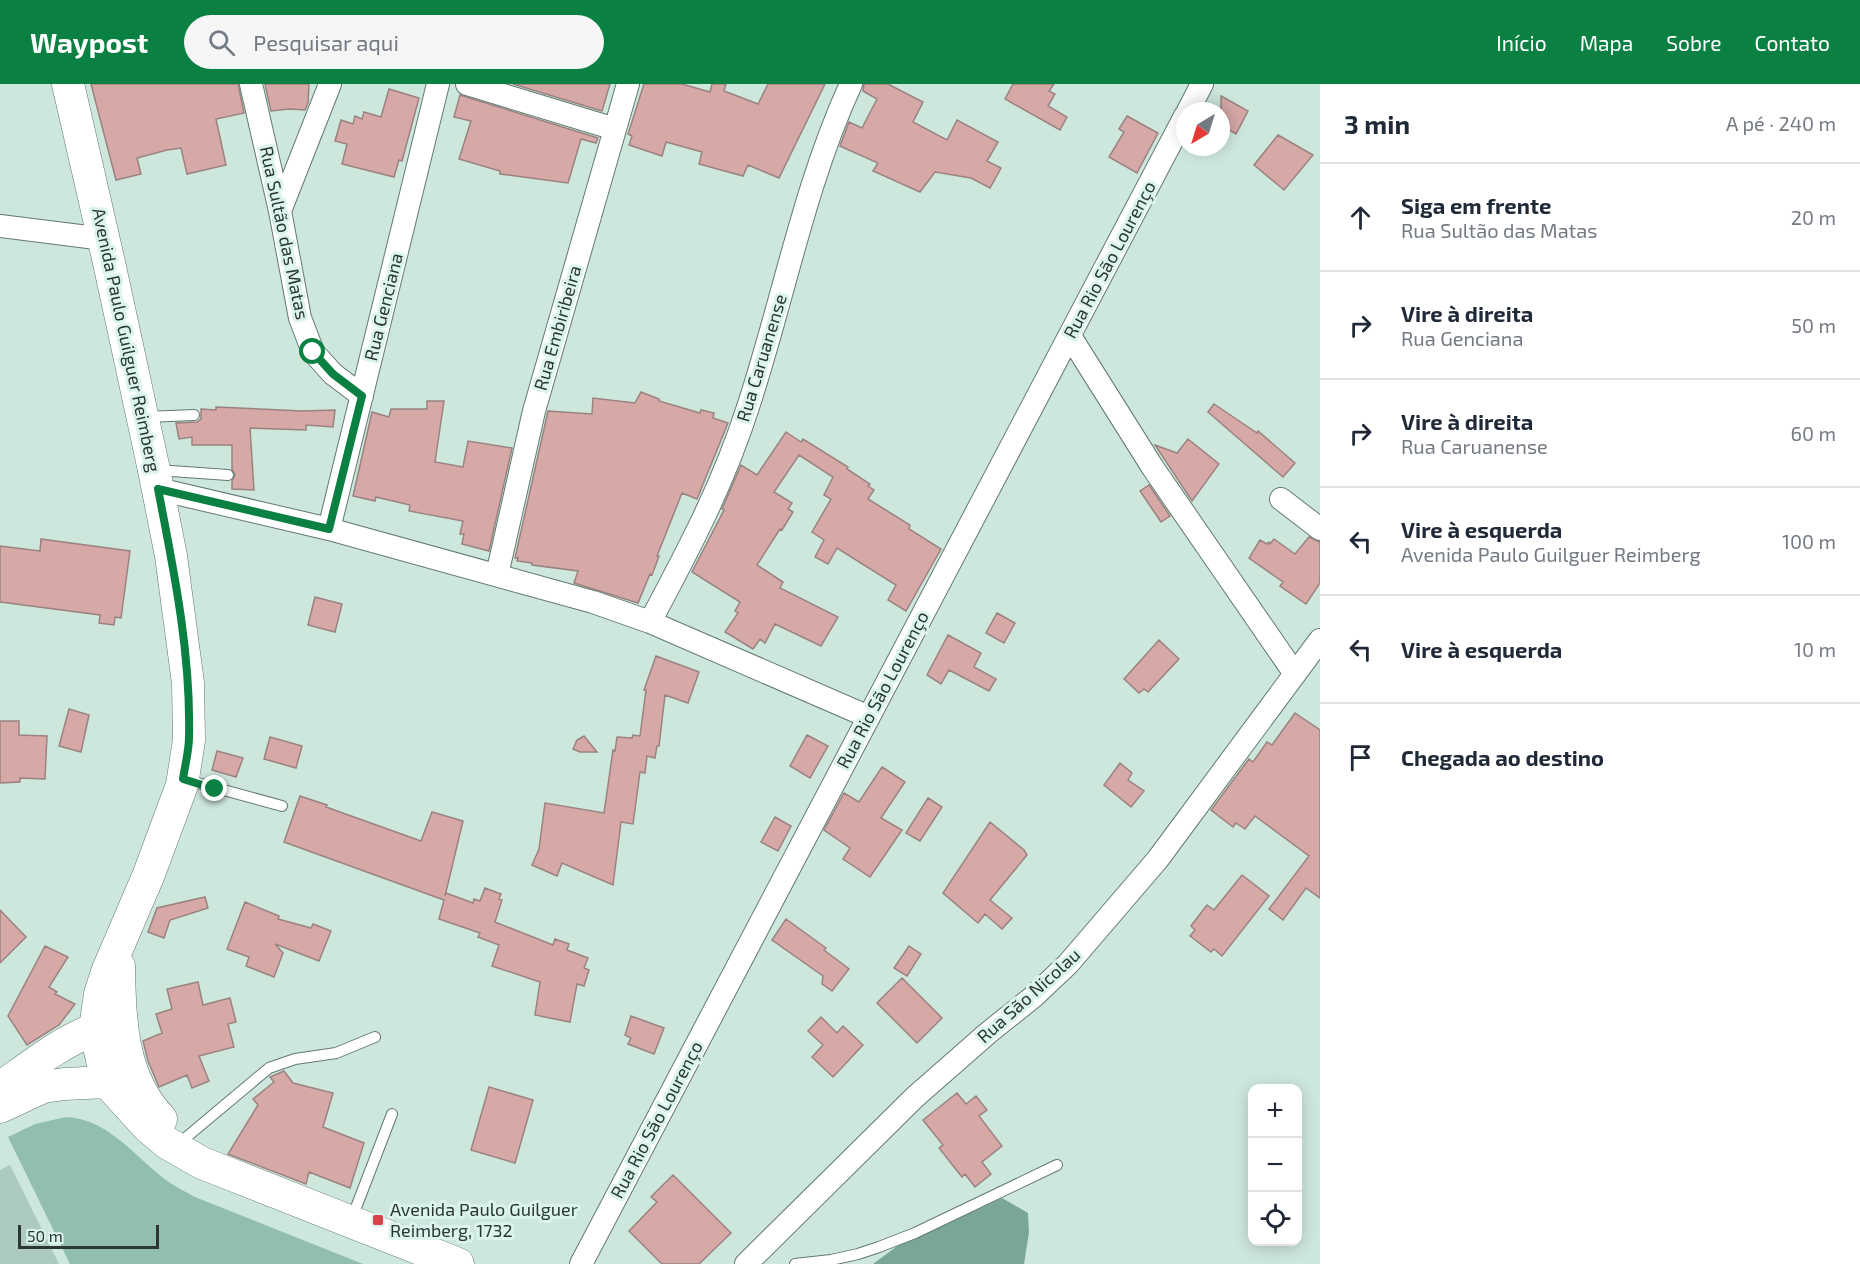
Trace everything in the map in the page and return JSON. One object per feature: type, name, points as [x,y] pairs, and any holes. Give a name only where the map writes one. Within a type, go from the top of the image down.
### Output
[{"type":"main road","name":"Avenida Paulo Guilguer Reimberg","points":[[68,84],[156,479],[171,556],[188,683],[189,740],[183,779],[149,874],[100,994],[94,1029],[112,1074],[147,1126],[167,1143],[202,1163],[458,1264]]},
{"type":"main road","name":"Avenida Paulo Guilguer Reimberg","points":[[112,1074],[119,945]]},
{"type":"main road","points":[[0,1088],[46,1053],[94,1029],[112,1074],[43,1087],[0,1107]]},
{"type":"main road","name":"Avenida Paulo Guilguer Reimberg","points":[[112,1074],[141,1092],[153,1110],[202,1163]]},
{"type":"street","name":"Rua Sultão das Matas","points":[[251,84],[280,211],[300,318],[313,352],[333,374],[362,396]]},
{"type":"street","points":[[280,211],[330,84]]},
{"type":"street","name":"Rua Genciana","points":[[329,529],[438,84]]},
{"type":"street","points":[[467,84],[615,129]]},
{"type":"street","name":"Rua Embiribeira","points":[[497,575],[534,411],[628,84]]},
{"type":"street","name":"Rua Caruanense","points":[[650,622],[701,526],[730,461],[750,402],[818,166],[832,126],[851,84]]},
{"type":"street","points":[[1193,102],[1202,84]]},
{"type":"street","name":"Rua Rio São Lourenço","points":[[581,1264],[1176,134]]},
{"type":"street","points":[[0,226],[104,239]]},
{"type":"street","points":[[1070,336],[1153,468],[1295,674]]},
{"type":"street","points":[[156,479],[593,602],[650,622],[869,717]]},
{"type":"street","points":[[1281,499],[1320,529]]},
{"type":"street","name":"Rua São Nicolau","points":[[746,1264],[915,1097],[1033,997],[1068,964],[1158,859],[1320,640]]},
{"type":"lane","points":[[143,417],[194,415]]},
{"type":"lane","points":[[156,479],[228,475]]},
{"type":"lane","points":[[183,779],[282,806]]},
{"type":"lane","points":[[183,1140],[269,1068],[295,1059],[336,1053],[375,1037]]},
{"type":"lane","points":[[350,1221],[392,1114]]},
{"type":"lane","points":[[795,1264],[831,1260],[879,1247],[915,1233],[1057,1165]]},
{"type":"shaded area","points":[[66,1117],[82,1119],[109,1132],[170,1183],[195,1197],[363,1264],[70,1264],[8,1137],[35,1124]]},
{"type":"shaded area","points":[[10,1165],[59,1264],[0,1264],[0,1170]]},
{"type":"shaded area","points":[[1002,1198],[1028,1213],[1029,1232],[1024,1264],[873,1264],[900,1244]]},
{"type":"building","points":[[91,84],[238,84],[244,113],[216,119],[226,165],[187,174],[181,148],[137,158],[141,174],[116,180]]},
{"type":"building","points":[[265,84],[309,84],[308,103],[305,110],[271,111]]},
{"type":"building","points":[[513,84],[610,84],[602,111]]},
{"type":"building","points":[[644,84],[682,84],[710,92],[712,84],[726,84],[724,91],[758,104],[768,84],[825,84],[779,178],[748,165],[743,176],[699,164],[702,152],[666,142],[662,156],[629,145],[632,136],[628,134]]},
{"type":"building","points":[[864,84],[888,84],[923,102],[913,122],[947,140],[957,120],[998,142],[987,161],[1001,168],[990,188],[971,178],[935,172],[920,192],[873,171],[878,163],[840,146],[849,122],[862,128],[877,99],[863,91]]},
{"type":"building","points":[[1013,84],[1054,84],[1049,91],[1055,94],[1048,106],[1067,117],[1060,130],[1005,99]]},
{"type":"building","points":[[389,89],[419,98],[402,161],[399,160],[394,177],[342,164],[347,144],[335,141],[341,120],[353,124],[355,116],[362,119],[364,112],[381,117]]},
{"type":"building","points":[[460,95],[598,138],[596,143],[581,139],[568,183],[500,174],[500,171],[459,159],[471,121],[454,117]]},
{"type":"building","points":[[1221,96],[1248,111],[1236,134],[1230,130],[1230,102],[1221,102]]},
{"type":"building","points":[[1127,116],[1158,133],[1137,173],[1109,157],[1124,132],[1119,129]]},
{"type":"building","points":[[1278,135],[1313,155],[1284,190],[1254,165]]},
{"type":"building","points":[[641,392],[659,401],[700,413],[701,410],[714,413],[713,418],[728,423],[697,499],[682,493],[657,556],[659,556],[652,575],[650,574],[638,603],[574,583],[578,571],[532,565],[532,563],[517,561],[518,558],[515,558],[548,411],[592,414],[593,398],[635,403]]},
{"type":"building","points":[[427,401],[444,401],[435,462],[463,467],[468,441],[512,448],[489,551],[462,544],[464,534],[460,534],[463,521],[409,511],[410,505],[376,497],[375,501],[353,496],[372,412],[389,417],[391,409],[427,409]]},
{"type":"building","points":[[1214,404],[1257,433],[1258,431],[1295,463],[1283,477],[1208,412]]},
{"type":"building","points":[[216,407],[302,411],[335,410],[333,427],[306,425],[306,430],[250,428],[254,490],[232,489],[235,475],[232,469],[232,445],[192,445],[192,437],[179,439],[176,423],[197,422],[201,419],[201,409],[216,410]]},
{"type":"building","points":[[786,432],[801,442],[803,439],[848,467],[847,469],[870,484],[868,486],[874,490],[868,499],[910,525],[909,529],[941,549],[906,611],[888,600],[896,585],[837,548],[828,564],[815,557],[824,540],[812,532],[831,499],[824,495],[833,477],[799,455],[774,492],[792,503],[788,509],[793,512],[757,565],[783,582],[780,588],[838,617],[821,646],[775,624],[765,643],[760,639],[753,649],[725,632],[738,613],[735,611],[740,602],[692,572],[724,510],[722,509],[741,465],[757,475]]},
{"type":"building","points":[[1188,439],[1219,464],[1192,501],[1155,445],[1177,453]]},
{"type":"building","points":[[1149,485],[1170,516],[1161,522],[1140,491]]},
{"type":"building","points":[[1309,537],[1320,542],[1320,583],[1306,604],[1280,586],[1283,582],[1249,558],[1260,540],[1270,544],[1274,539],[1295,554]]},
{"type":"building","points":[[41,539],[130,551],[121,618],[115,617],[114,625],[99,623],[100,615],[0,602],[0,546],[40,551]]},
{"type":"building","points":[[315,597],[342,604],[335,632],[308,625]]},
{"type":"building","points":[[997,613],[1015,623],[1004,643],[986,633]]},
{"type":"building","points":[[948,635],[981,653],[974,667],[996,679],[989,691],[949,670],[941,684],[927,675]]},
{"type":"building","points":[[1159,640],[1179,659],[1148,692],[1144,689],[1139,693],[1124,679]]},
{"type":"building","points":[[656,656],[699,672],[688,703],[665,695],[659,746],[657,746],[655,758],[647,756],[645,773],[640,772],[633,824],[621,822],[613,885],[562,863],[557,876],[532,865],[539,849],[545,803],[604,813],[617,737],[640,736],[646,690],[644,690]]},
{"type":"building","points":[[69,709],[89,715],[81,752],[59,746]]},
{"type":"building","points":[[1295,713],[1320,730],[1320,898],[1306,888],[1283,920],[1269,909],[1309,856],[1255,816],[1245,829],[1236,823],[1233,827],[1211,810],[1249,759],[1253,762],[1267,742],[1272,745]]},
{"type":"building","points":[[0,721],[19,721],[19,735],[47,736],[45,779],[20,778],[20,782],[0,783]]},
{"type":"building","points":[[807,735],[828,746],[810,778],[790,766]]},
{"type":"building","points":[[584,736],[597,752],[580,752],[573,749],[577,740]]},
{"type":"building","points":[[270,737],[302,746],[296,768],[264,759]]},
{"type":"building","points":[[217,751],[243,758],[236,777],[212,770]]},
{"type":"building","points":[[1120,763],[1132,773],[1128,780],[1144,791],[1131,807],[1104,785]]},
{"type":"building","points":[[882,767],[905,782],[881,818],[902,830],[870,877],[843,859],[850,848],[824,830],[844,793],[859,802]]},
{"type":"building","points":[[300,796],[421,841],[432,812],[463,821],[445,896],[446,893],[473,903],[474,899],[480,901],[485,888],[501,894],[499,899],[502,900],[495,922],[553,945],[555,939],[569,944],[567,950],[588,958],[584,968],[589,970],[584,986],[577,984],[570,1022],[535,1015],[540,982],[492,966],[499,945],[478,937],[480,933],[439,919],[444,900],[284,842]]},
{"type":"building","points":[[928,798],[942,807],[920,841],[906,833]]},
{"type":"building","points":[[775,817],[791,826],[778,851],[761,842]]},
{"type":"building","points":[[990,822],[1027,855],[990,900],[1012,918],[1002,929],[985,914],[978,923],[943,893]]},
{"type":"building","points":[[1242,875],[1269,896],[1222,956],[1214,949],[1211,952],[1190,936],[1195,930],[1191,926],[1207,905],[1214,910]]},
{"type":"building","points":[[205,897],[208,908],[170,920],[164,938],[148,932],[157,908]]},
{"type":"building","points":[[245,902],[279,916],[278,919],[311,928],[313,924],[331,931],[319,961],[275,944],[283,953],[274,977],[246,966],[249,957],[227,949]]},
{"type":"building","points":[[0,910],[26,937],[0,963]]},
{"type":"building","points":[[786,919],[826,948],[824,950],[849,969],[832,991],[822,984],[823,976],[772,940]]},
{"type":"building","points":[[45,946],[68,957],[49,987],[57,992],[55,994],[75,1004],[59,1025],[27,1045],[8,1016]]},
{"type":"building","points":[[909,946],[921,954],[907,976],[894,968]]},
{"type":"building","points":[[902,978],[942,1018],[917,1043],[877,1003]]},
{"type":"building","points":[[198,982],[203,1005],[230,998],[236,1022],[228,1024],[234,1047],[199,1056],[209,1081],[192,1088],[187,1075],[159,1087],[148,1061],[143,1041],[162,1033],[156,1014],[172,1009],[167,989]]},
{"type":"building","points":[[631,1016],[664,1028],[654,1054],[628,1044],[631,1038],[625,1035]]},
{"type":"building","points":[[821,1017],[837,1033],[843,1026],[863,1045],[833,1077],[812,1057],[823,1045],[808,1031]]},
{"type":"building","points":[[284,1071],[293,1083],[333,1093],[323,1127],[364,1143],[350,1188],[309,1172],[306,1184],[228,1154],[258,1105],[253,1099],[274,1082],[270,1077]]},
{"type":"building","points":[[489,1087],[533,1100],[515,1163],[471,1150]]},
{"type":"building","points":[[957,1093],[966,1104],[976,1096],[987,1110],[979,1116],[1002,1146],[982,1162],[991,1174],[975,1187],[965,1174],[962,1177],[939,1148],[943,1145],[923,1120]]},
{"type":"building","points":[[673,1175],[731,1233],[699,1264],[662,1264],[629,1231],[657,1202],[651,1197]]},
{"type":"place","name":"Avenida Paulo Guilguer Reimberg, 1732","points":[[378,1220]]},
{"type":"route","points":[[215,789],[183,779],[189,740],[188,683],[171,556],[158,489],[329,529],[362,396],[333,374],[313,352]]}]
